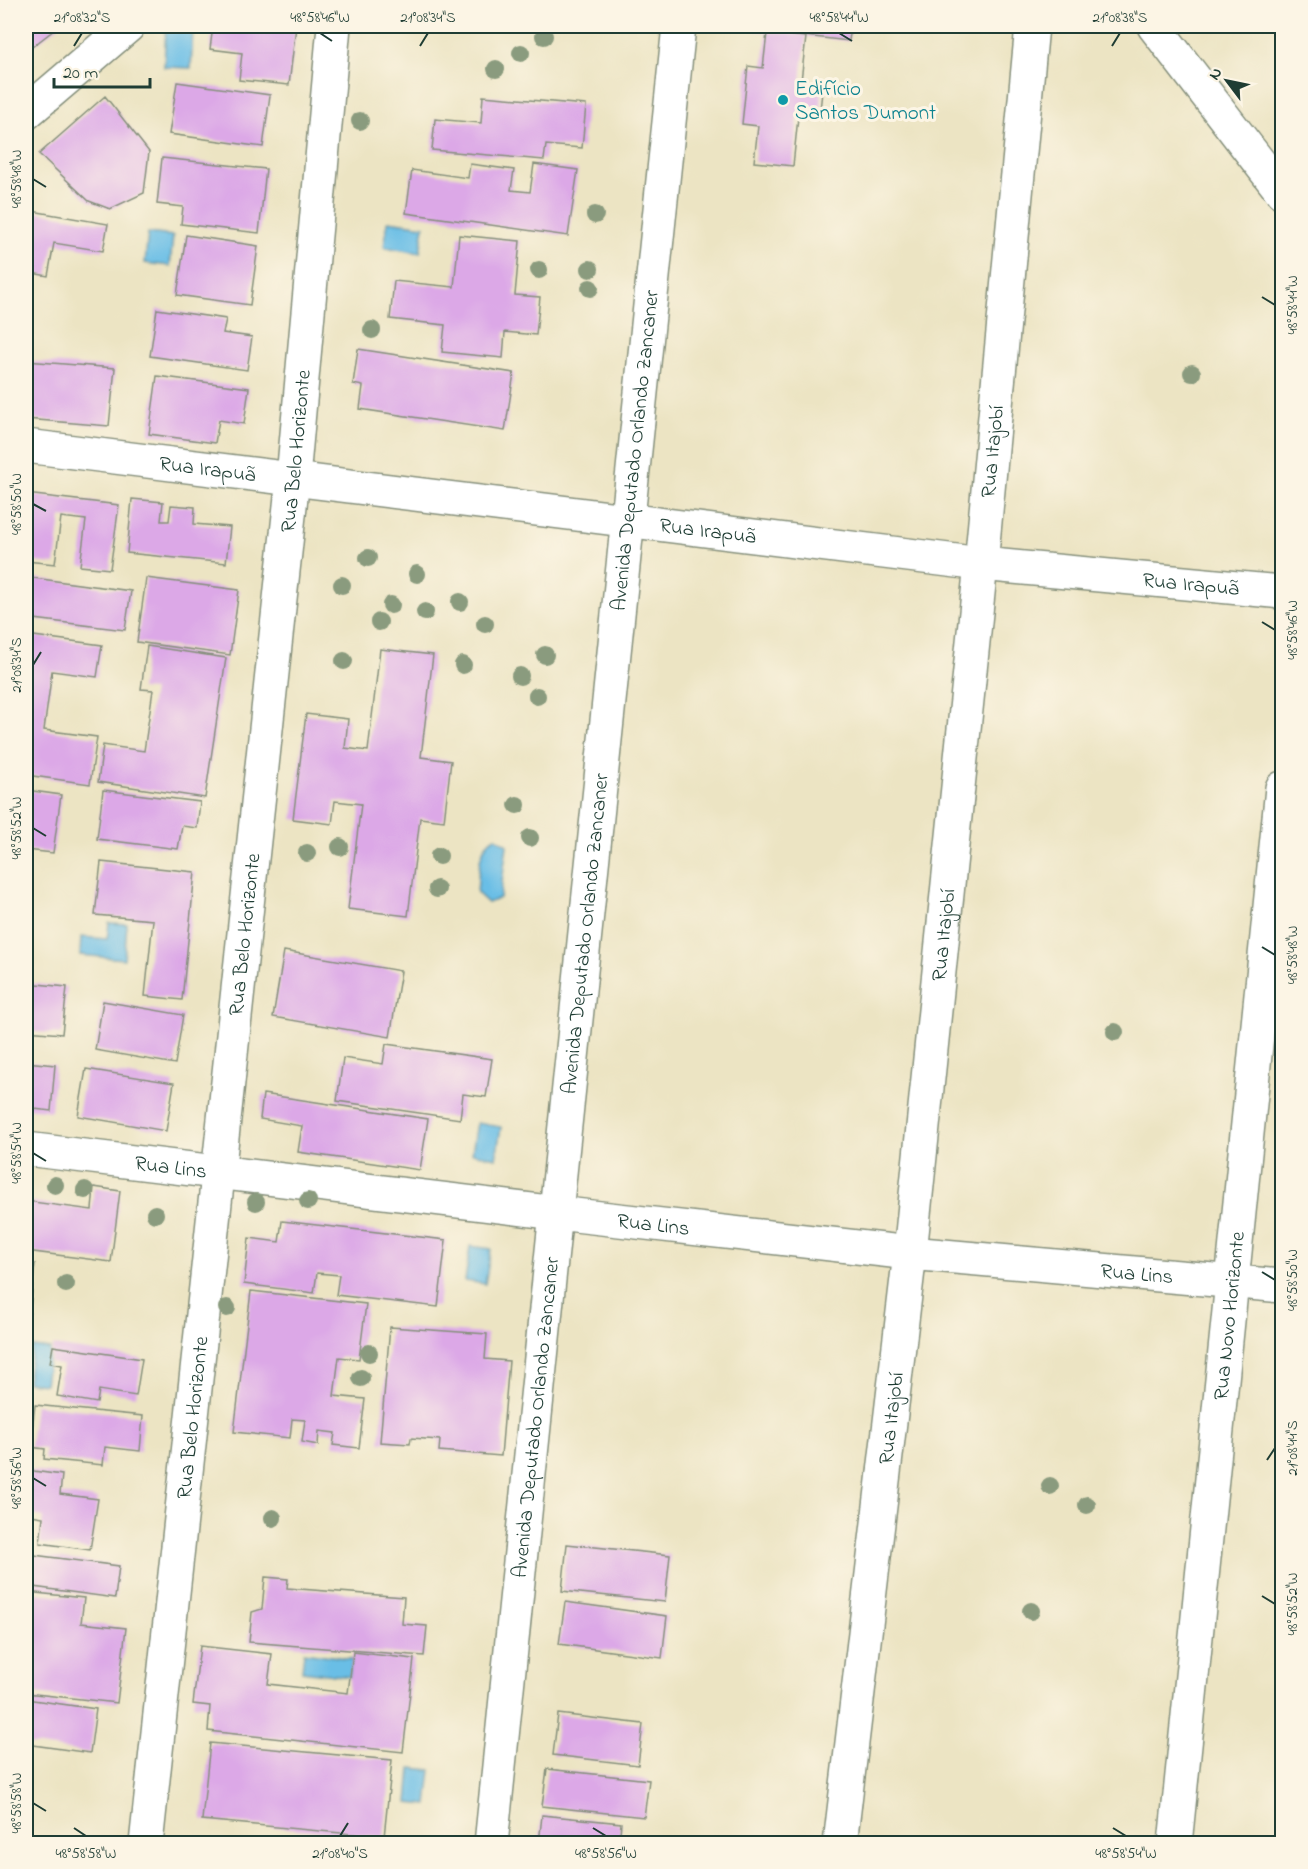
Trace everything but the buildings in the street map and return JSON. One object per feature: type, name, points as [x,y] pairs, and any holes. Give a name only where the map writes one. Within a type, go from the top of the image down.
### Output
[{"type":"street","points":[[26,112],[128,26]]},
{"type":"street","name":"Rua Belo Horizonte","points":[[146,1844],[293,478],[333,26]]},
{"type":"street","name":"Avenida Deputado Orlando Zancaner","points":[[491,1844],[626,520],[679,26]]},
{"type":"street","name":"Rua Itajobí","points":[[840,1844],[910,1253],[981,564],[1032,26]]},
{"type":"street","points":[[1154,26],[1282,192]]},
{"type":"street","name":"Rua Irapuã","points":[[26,446],[981,564],[1282,592]]},
{"type":"street","name":"Rua Novo Horizonte","points":[[1175,1844],[1234,1281],[1282,788]]},
{"type":"street","name":"Rua Lins","points":[[26,1149],[910,1253],[1282,1286]]},
{"type":"water","points":[[166,26],[193,28],[191,68],[164,67]]},
{"type":"water","points":[[388,221],[424,226],[420,253],[384,247]]},
{"type":"water","points":[[148,233],[173,236],[170,266],[145,263]]},
{"type":"water","points":[[495,837],[507,845],[500,898],[488,903],[477,893],[479,870],[485,847]]},
{"type":"water","points":[[109,923],[127,924],[124,959],[80,955],[81,937],[107,939]]},
{"type":"water","points":[[477,1123],[501,1127],[496,1158],[472,1153]]},
{"type":"water","points":[[470,1246],[491,1249],[485,1284],[465,1281]]},
{"type":"water","points":[[32,1347],[50,1349],[45,1384],[27,1382]]},
{"type":"water","points":[[304,1652],[352,1659],[350,1677],[302,1671]]},
{"type":"water","points":[[411,1768],[431,1770],[427,1805],[408,1803]]},
{"type":"place","name":"Edifício Santos Dumont","points":[[783,100]]}]
